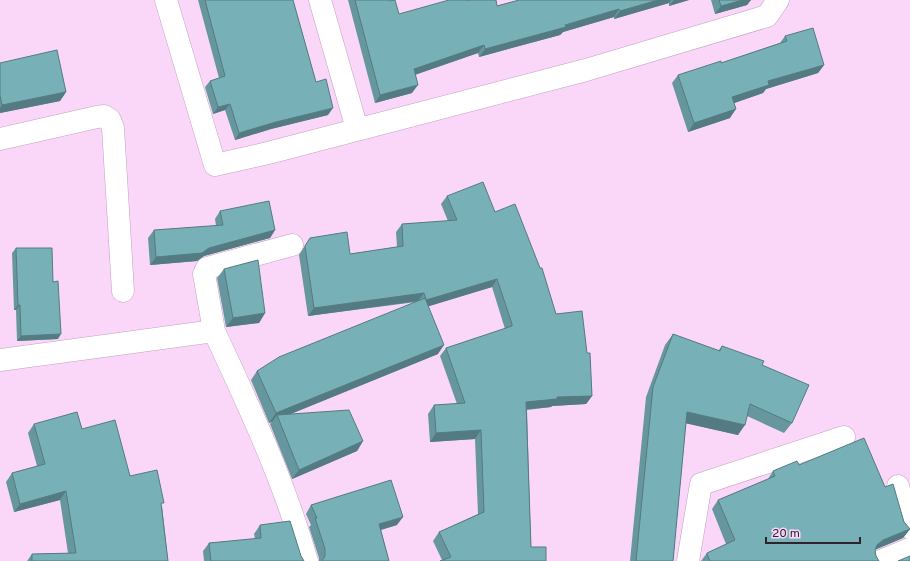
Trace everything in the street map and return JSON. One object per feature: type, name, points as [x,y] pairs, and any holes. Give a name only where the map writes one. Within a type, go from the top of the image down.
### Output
[{"type":"street","points":[[166,0],[215,165],[268,153],[586,70],[767,16],[778,0]]},
{"type":"street","points":[[320,0],[357,129]]},
{"type":"street","points":[[0,139],[97,117],[104,116],[110,120],[113,128],[123,291]]},
{"type":"street","points":[[292,245],[207,268],[204,274],[214,330],[261,432],[296,523],[307,561]]},
{"type":"street","points":[[0,360],[214,330]]},
{"type":"street","points":[[688,561],[701,484],[844,437]]},
{"type":"street","points":[[898,486],[910,528]]},
{"type":"street","points":[[881,561],[910,549]]},
{"type":"building","points":[[205,0],[293,0],[316,82],[326,79],[333,108],[239,133],[230,104],[218,107],[210,81],[225,76]]},
{"type":"building","points":[[355,0],[395,0],[399,14],[449,0],[496,0],[497,6],[519,0],[658,0],[620,11],[619,9],[565,25],[566,27],[485,49],[484,45],[414,69],[418,85],[380,95]]},
{"type":"building","points":[[719,0],[743,0],[721,6]]},
{"type":"building","points":[[813,28],[824,65],[768,81],[769,85],[732,97],[736,109],[694,123],[678,75],[721,61],[721,63],[787,41],[785,36]]},
{"type":"building","points":[[57,50],[66,92],[2,105],[0,95],[0,63]]},
{"type":"building","points":[[483,182],[495,212],[515,204],[540,268],[542,268],[556,314],[582,311],[587,353],[590,353],[592,396],[557,397],[557,399],[526,402],[531,547],[546,547],[546,561],[440,561],[451,557],[439,532],[484,512],[481,430],[436,433],[434,405],[465,403],[446,348],[512,326],[497,279],[426,300],[424,293],[314,308],[305,246],[310,238],[347,232],[350,254],[403,246],[402,224],[457,220],[447,196]]},
{"type":"building","points":[[269,201],[275,230],[209,248],[202,253],[156,257],[154,230],[223,225],[220,211]]},
{"type":"building","points":[[16,248],[52,248],[53,282],[58,281],[61,334],[21,336],[20,305],[18,305]]},
{"type":"building","points":[[258,260],[265,313],[233,318],[224,269]]},
{"type":"building","points":[[425,298],[444,345],[276,413],[257,371],[279,357]]},
{"type":"building","points":[[673,334],[720,351],[722,346],[764,361],[762,365],[809,385],[792,423],[750,404],[745,425],[687,412],[673,561],[636,561],[653,387]]},
{"type":"building","points":[[349,410],[363,441],[299,470],[277,415]]},
{"type":"building","points":[[77,412],[82,429],[115,420],[130,476],[157,470],[164,503],[161,503],[168,561],[32,561],[32,554],[76,553],[66,491],[20,504],[12,473],[45,464],[34,424]]},
{"type":"building","points":[[864,438],[885,487],[893,484],[904,522],[910,529],[883,540],[877,545],[875,550],[879,561],[710,561],[707,553],[735,540],[718,500],[775,476],[773,471],[797,461],[799,465]]},
{"type":"building","points":[[391,480],[403,517],[379,524],[389,561],[322,561],[325,556],[325,549],[315,518],[317,518],[311,505]]},
{"type":"building","points":[[290,521],[304,561],[211,561],[209,543],[261,538],[260,525]]},
{"type":"building","points":[[910,556],[910,561],[898,561]]}]
